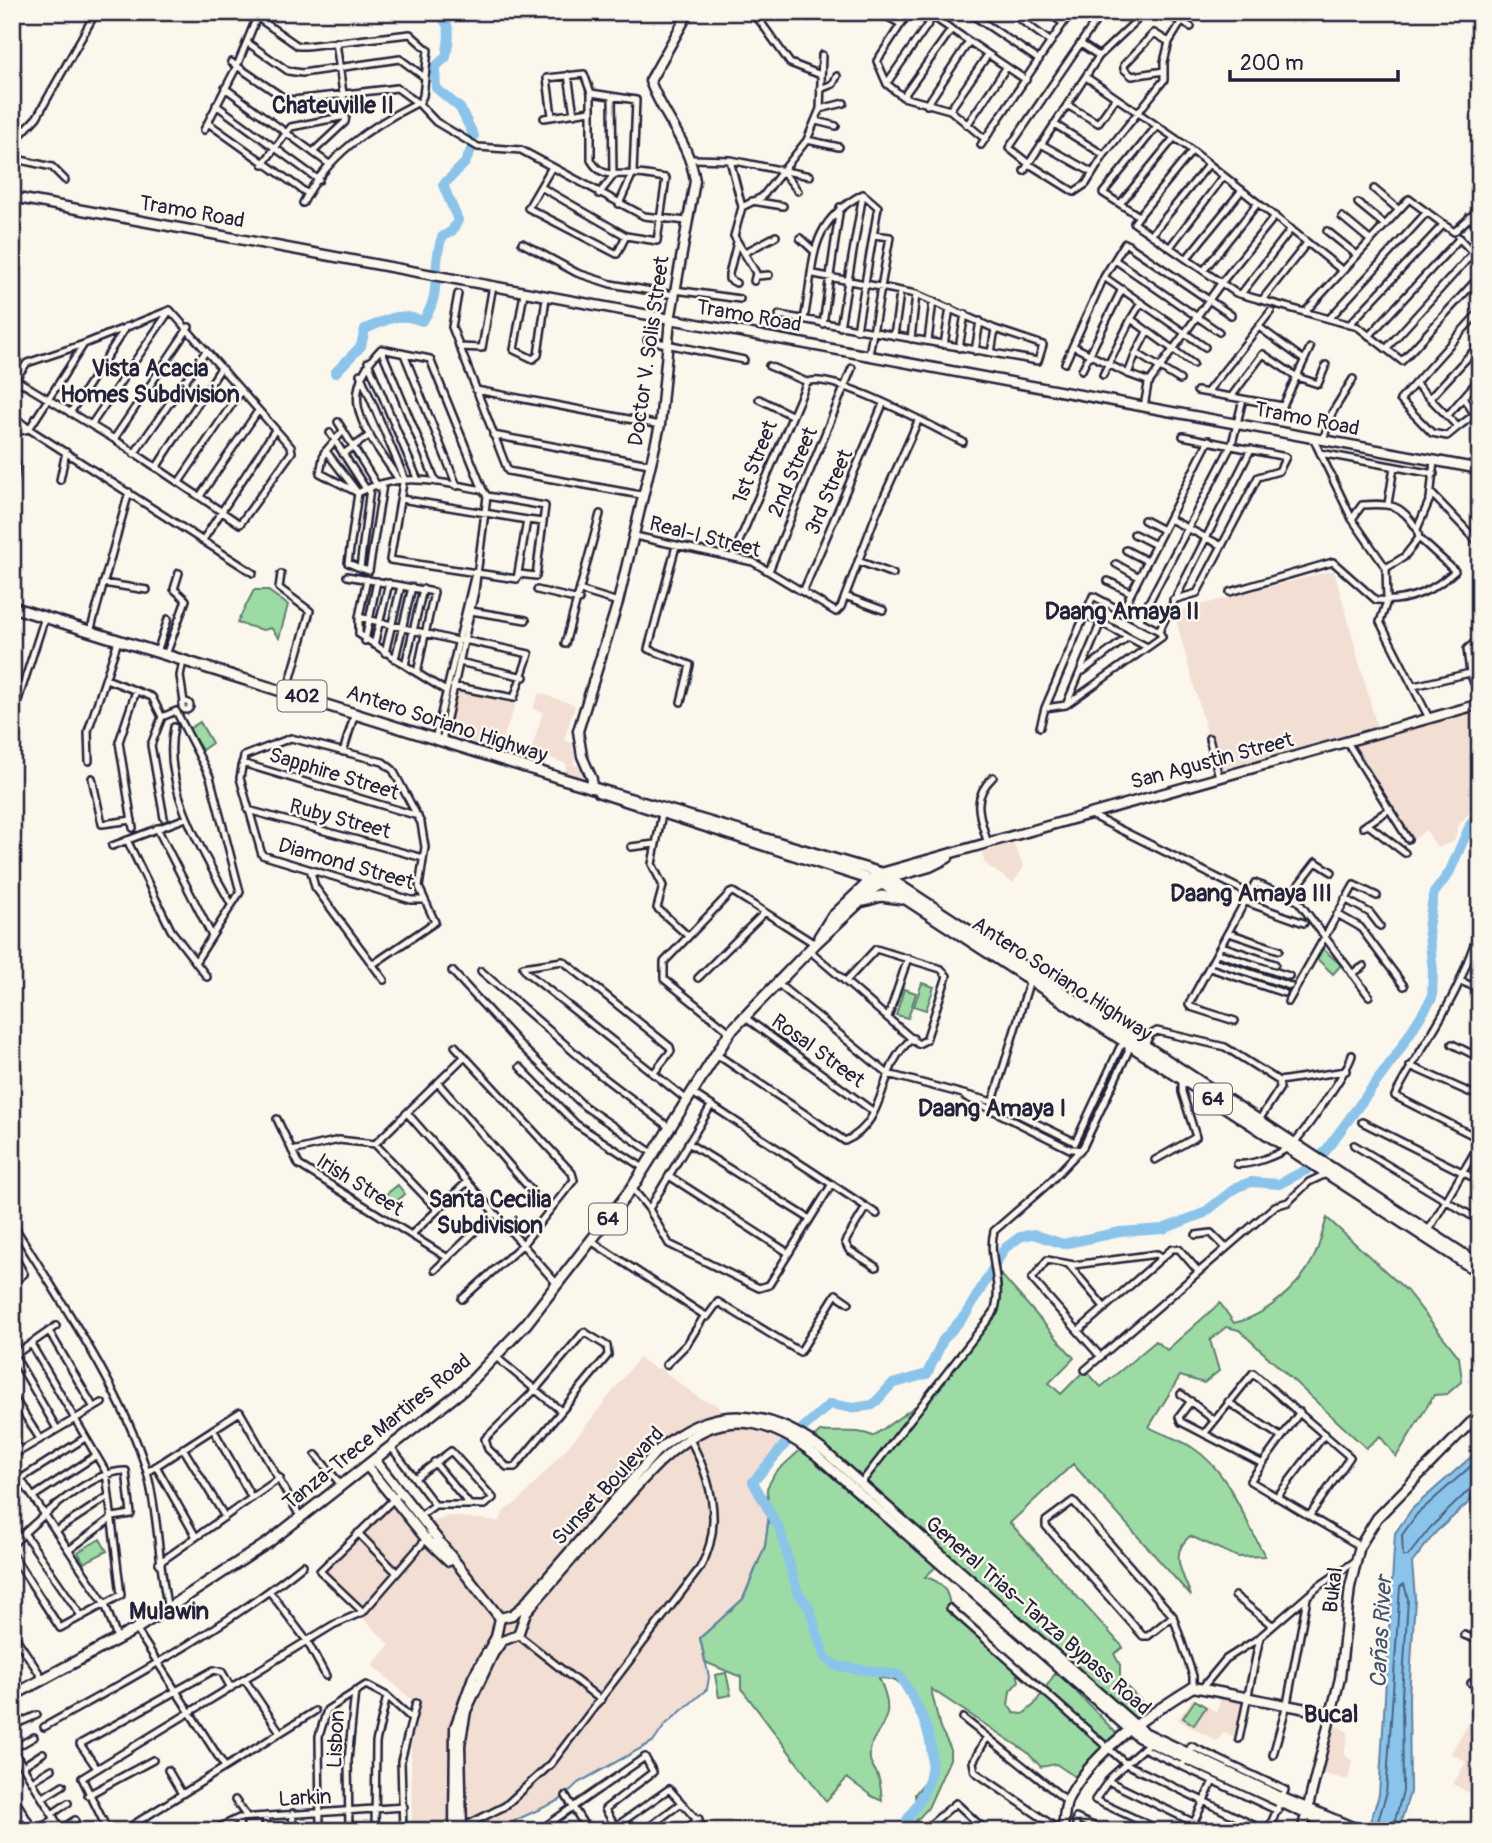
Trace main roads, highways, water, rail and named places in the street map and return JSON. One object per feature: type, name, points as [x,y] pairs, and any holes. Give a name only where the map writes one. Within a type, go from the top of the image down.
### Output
[{"type":"main road","name":"Antero Soriano Highway","points":[[12,607],[876,875],[881,883],[905,899],[1032,976]]},
{"type":"main road","name":"Antero Soriano Highway","points":[[591,788],[608,797],[840,869],[891,878],[1032,976],[1426,1234],[1480,1273]]},
{"type":"main road","points":[[840,869],[854,882],[854,902],[874,897],[905,899]]},
{"type":"main road","name":"Tanza-Trece Martires Road","points":[[12,1696],[136,1629],[301,1518],[456,1395],[496,1357],[632,1188],[730,1032],[854,902],[876,875]]},
{"type":"main road","name":"Tanza-Trece Martires Road","points":[[854,902],[891,878]]},
{"type":"main road","name":"Antero Soriano Highway","points":[[1426,1234],[1480,1265]]},
{"type":"water","points":[[1480,1449],[1480,1488],[1467,1504],[1436,1532],[1412,1563],[1415,1598],[1409,1697],[1410,1792],[1398,1831],[1367,1831],[1379,1795],[1395,1533],[1412,1509]]},
{"type":"waterway","points":[[435,12],[445,21],[449,32],[446,57],[435,67],[436,88],[460,108],[474,136]]},
{"type":"waterway","points":[[335,373],[361,346],[365,329],[400,317],[422,321],[428,312],[435,292],[437,259],[442,237],[452,231],[458,220],[443,185],[465,163],[471,150]]},
{"type":"waterway","points":[[900,1831],[923,1794],[931,1773],[932,1758],[927,1729],[899,1675],[836,1666],[824,1656],[809,1607],[797,1591],[780,1530],[753,1482],[786,1443],[830,1404],[853,1408],[873,1405],[892,1384],[927,1374],[943,1340],[966,1314],[1005,1248],[1020,1237],[1033,1234],[1063,1244],[1120,1232],[1163,1229],[1204,1213],[1237,1187],[1251,1182],[1279,1184],[1306,1170],[1324,1153],[1397,1054],[1432,998],[1433,970],[1428,927],[1434,893],[1449,873],[1471,823],[1480,813]]},
{"type":"waterway","points":[[504,1831],[516,1820],[560,1800],[578,1783],[654,1741],[665,1725],[707,1689],[709,1677],[700,1638],[743,1599],[765,1546],[769,1515]]},
{"type":"district","name":"Chateuville II","points":[[333,105]]},
{"type":"district","name":"Vista Acacia Homes Subdivision","points":[[150,381]]},
{"type":"district","name":"Daang Amaya II","points":[[1122,611]]},
{"type":"district","name":"Daang Amaya III","points":[[1251,893]]},
{"type":"district","name":"Daang Amaya I","points":[[992,1108]]},
{"type":"district","name":"Santa Cecilia Subdivision","points":[[490,1212]]},
{"type":"district","name":"Mulawin","points":[[169,1611]]},
{"type":"district","name":"Bucal","points":[[1331,1714]]},
{"type":"water label","name":"Cañas River","points":[[1381,1632]]}]
